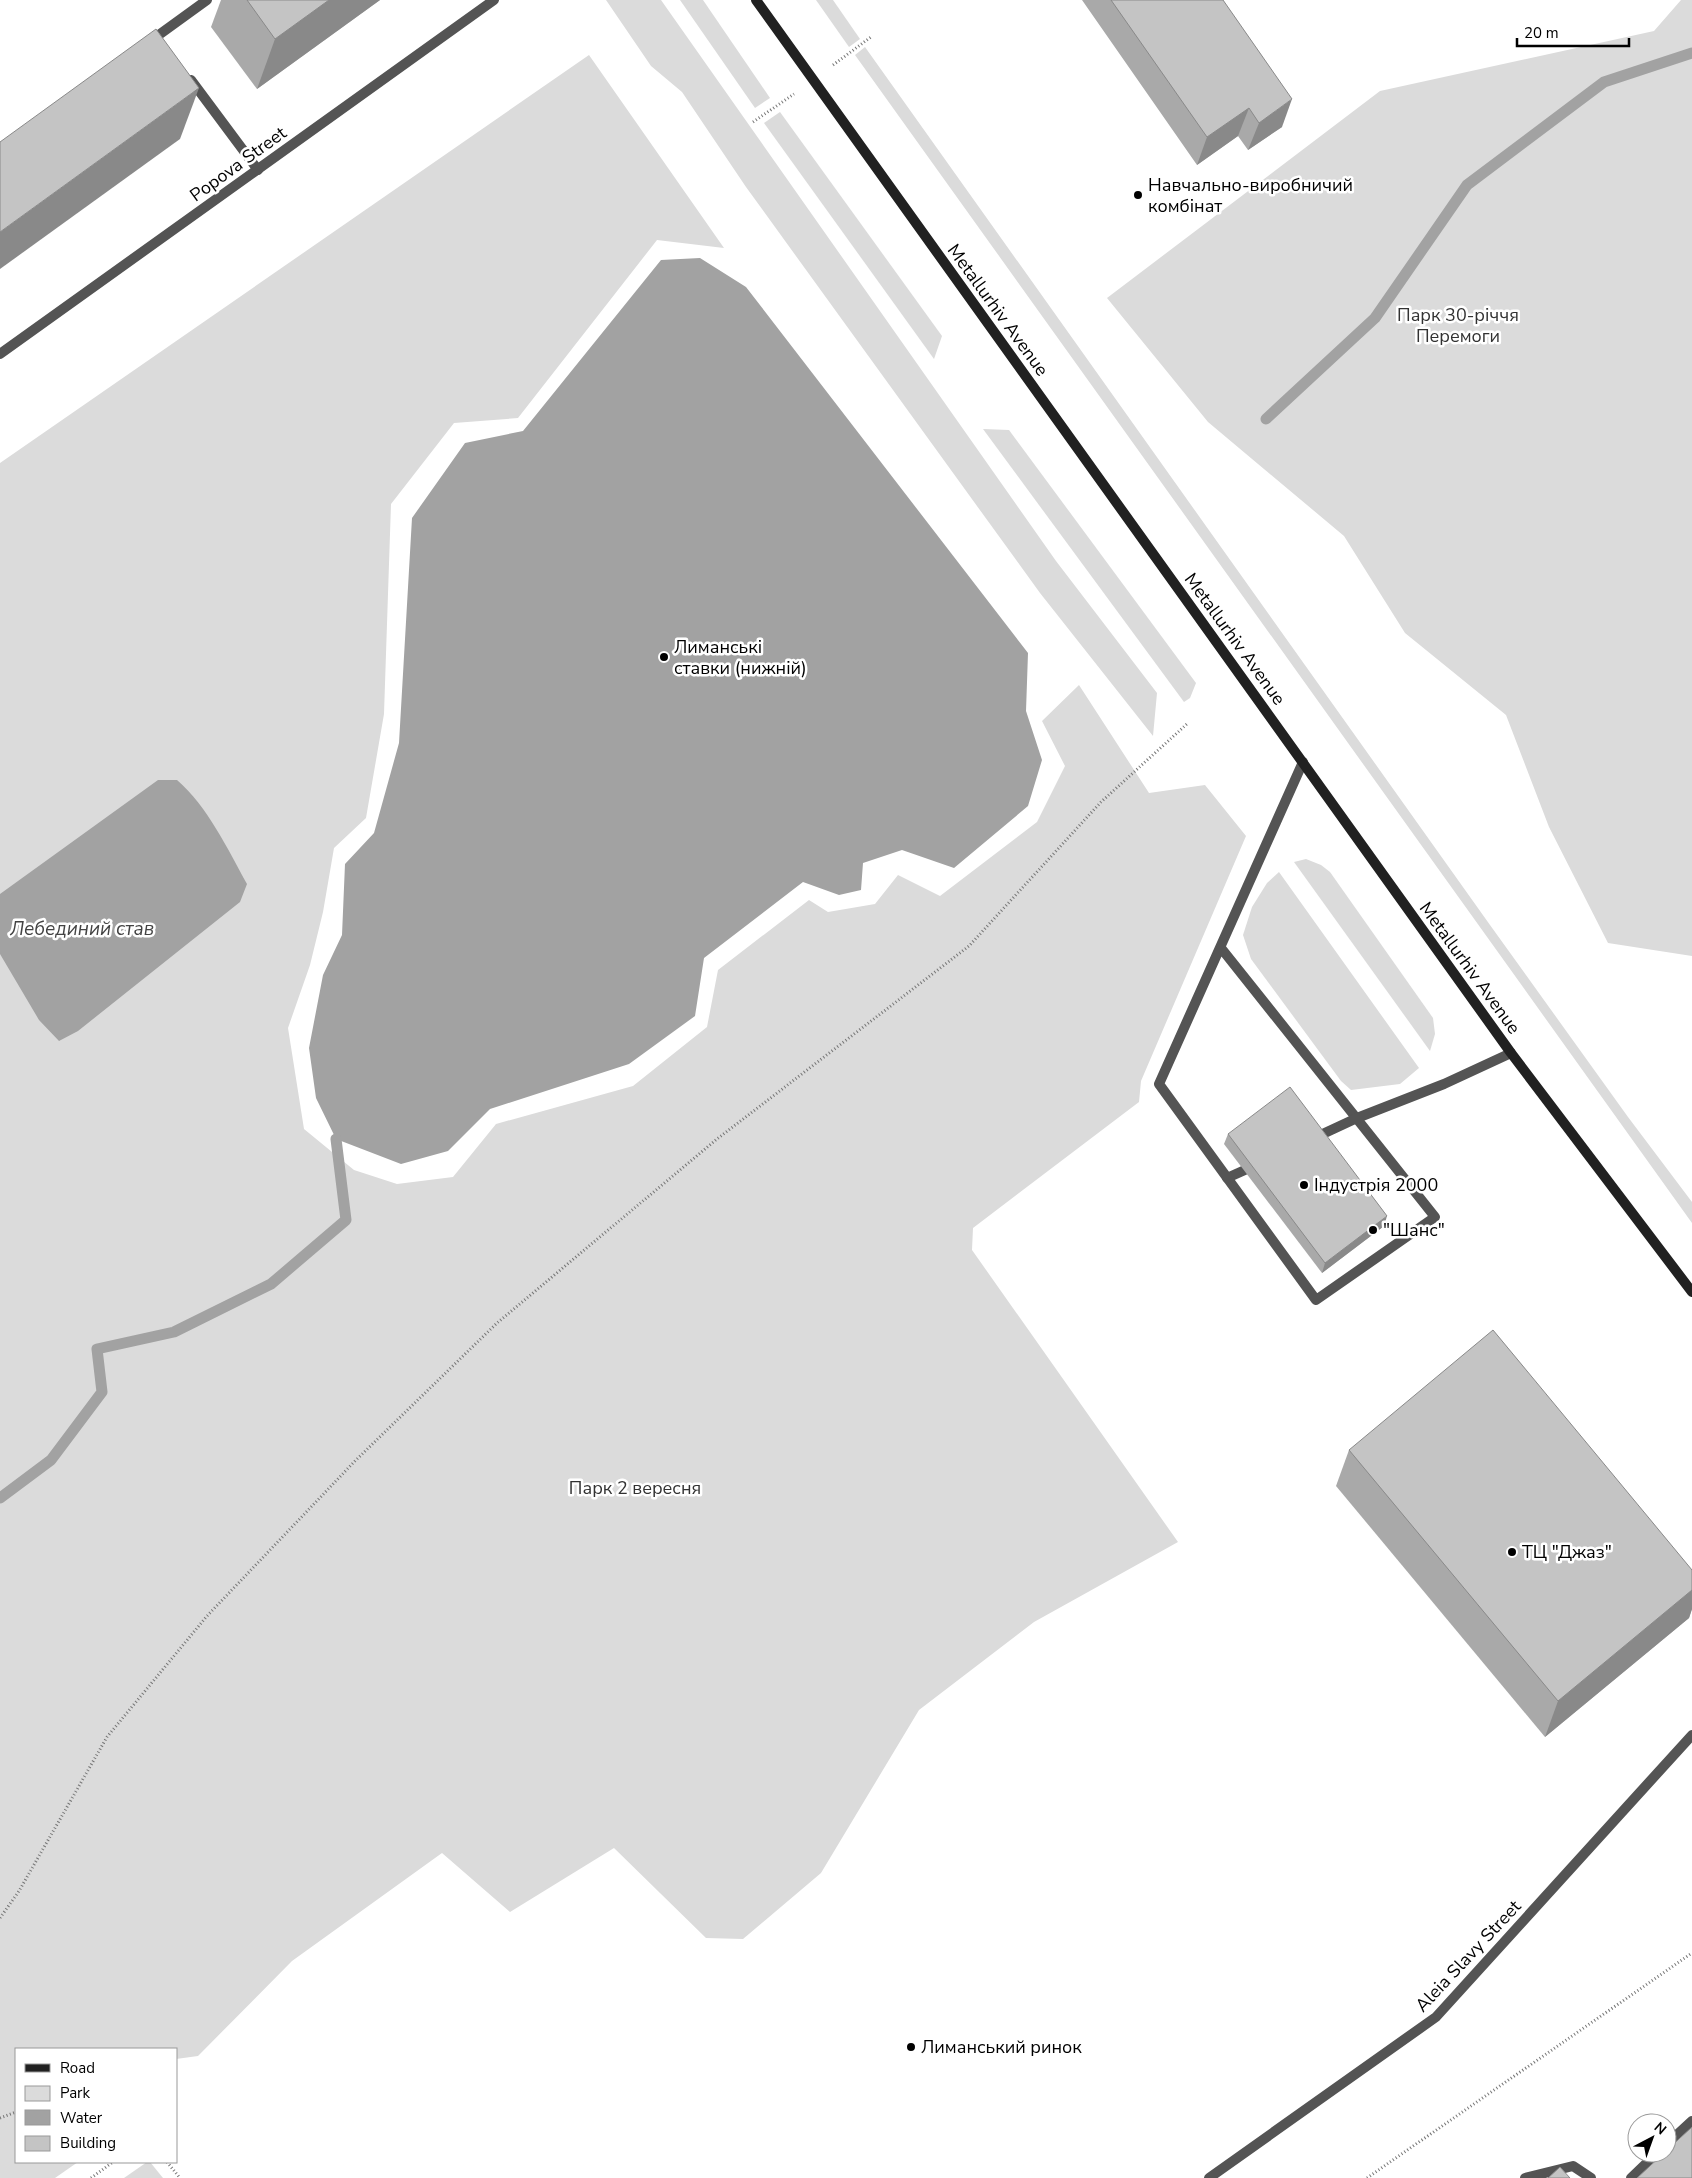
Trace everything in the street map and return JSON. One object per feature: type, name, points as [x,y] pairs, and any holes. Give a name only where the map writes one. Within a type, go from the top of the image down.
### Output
[{"type":"street","points":[[142,48],[161,39],[207,0]]},
{"type":"street","name":"Popova Street","points":[[0,354],[494,0]]},
{"type":"street","name":"Metallurhiv Avenue","points":[[756,0],[1511,1053],[1692,1292]]},
{"type":"street","points":[[187,75],[258,170]]},
{"type":"street","points":[[1221,948],[1435,1217],[1316,1300],[1159,1084],[1303,762]]},
{"type":"street","points":[[1305,1142],[1357,1118],[1444,1084],[1511,1053]]},
{"type":"street","points":[[1227,1178],[1262,1162]]},
{"type":"street","name":"Aleia Slavy Street","points":[[1209,2178],[1221,2174],[1436,2017],[1692,1735]]},
{"type":"street","points":[[1677,2135],[1692,2121]]},
{"type":"street","points":[[1631,2178],[1647,2163]]},
{"type":"street","points":[[1525,2178],[1573,2166],[1591,2178]]},
{"type":"path","points":[[0,1918],[20,1891],[107,1737],[207,1616],[355,1461],[497,1323],[717,1139],[969,946],[1101,802],[1188,722]]},
{"type":"path","points":[[1367,2178],[1692,1953]]},
{"type":"path","points":[[0,2118],[15,2112]]},
{"type":"path","points":[[91,2178],[112,2163]]},
{"type":"path","points":[[168,2163],[180,2178]]},
{"type":"green space","points":[[606,0],[661,0],[1056,561],[1157,693],[1153,736],[1040,593],[746,187],[682,92],[651,66]]},
{"type":"green space","points":[[680,0],[703,0],[770,98],[755,108]]},
{"type":"green space","points":[[816,0],[833,0],[860,39],[849,47]]},
{"type":"green space","name":"Парк 30-річчя Перемоги","points":[[1681,0],[1692,0],[1692,956],[1608,943],[1549,827],[1506,715],[1405,633],[1344,536],[1208,422],[1107,298],[1380,91],[1654,31]]},
{"type":"green space","points":[[865,47],[1490,925],[1628,1117],[1692,1202],[1692,1223],[855,55]]},
{"type":"green space","name":"Парк 2 вересня","points":[[589,55],[724,248],[657,240],[518,418],[454,423],[391,504],[384,714],[366,818],[334,848],[323,912],[310,965],[288,1028],[304,1129],[354,1170],[397,1184],[453,1177],[496,1124],[633,1086],[707,1027],[718,970],[809,900],[828,912],[875,904],[898,875],[940,896],[1037,822],[1065,766],[1042,721],[1079,685],[1149,793],[1205,785],[1246,836],[1141,1081],[1139,1102],[973,1228],[972,1250],[1178,1542],[1034,1622],[919,1710],[821,1873],[743,1939],[706,1938],[614,1848],[510,1912],[442,1853],[292,1961],[198,2056],[178,2059],[178,2048],[15,2048],[15,2163],[77,2163],[55,2178],[0,2178],[0,463]]},
{"type":"green space","points":[[780,112],[942,336],[934,359],[764,123]]},
{"type":"green space","points":[[983,429],[1009,430],[1196,683],[1190,698],[1184,702]]},
{"type":"green space","points":[[1306,859],[1321,865],[1330,872],[1433,1018],[1435,1034],[1430,1051],[1294,862]]},
{"type":"green space","points":[[1279,872],[1419,1068],[1400,1084],[1351,1090],[1341,1081],[1251,959],[1243,935],[1252,907],[1267,883]]},
{"type":"green space","points":[[146,2163],[151,2163],[163,2178],[124,2178]]},
{"type":"water","points":[[700,258],[746,287],[1028,653],[1026,711],[1042,760],[1028,806],[954,868],[902,850],[863,863],[861,890],[839,895],[803,882],[704,958],[695,1016],[629,1064],[490,1109],[448,1151],[401,1164],[336,1139],[316,1098],[309,1048],[323,975],[342,935],[345,864],[374,833],[399,743],[412,518],[465,443],[523,431],[661,260]]},
{"type":"water","name":"Лебединий став","points":[[158,780],[177,780],[188,791],[216,829],[247,884],[240,902],[78,1031],[59,1041],[39,1020],[0,954],[0,894]]},
{"type":"building","points":[[247,0],[329,0],[275,39]]},
{"type":"building","points":[[1111,0],[1223,0],[1292,99],[1259,123],[1249,108],[1207,137]]},
{"type":"building","points":[[156,29],[199,88],[0,232],[0,142]]},
{"type":"building","name":"Індустрія 2000","points":[[1290,1087],[1387,1216],[1325,1263],[1228,1134]]},
{"type":"building","name":"ТЦ \"Джаз\"","points":[[1493,1330],[1692,1570],[1692,1590],[1558,1701],[1349,1450]]},
{"type":"building","points":[[1692,2127],[1692,2178],[1637,2178],[1653,2163],[1677,2163],[1677,2141]]},
{"type":"building","points":[[1560,2167],[1570,2178],[1548,2178]]},
{"type":"waterway","points":[[1266,419],[1375,318],[1467,185],[1604,82],[1692,53]]},
{"type":"waterway","points":[[0,1498],[51,1460],[102,1392],[97,1349],[174,1332],[271,1284],[346,1220],[336,1139]]},
{"type":"place","name":"Навчально-виробничий комбінат","points":[[1138,195]]},
{"type":"place","name":"Лиманські ставки (нижній)","points":[[664,657]]},
{"type":"place","name":"Індустрія 2000","points":[[1304,1185]]},
{"type":"place","name":"\"Шанс\"","points":[[1373,1230]]},
{"type":"place","name":"ТЦ \"Джаз\"","points":[[1512,1552]]},
{"type":"place","name":"Лиманський ринок","points":[[911,2047]]}]
